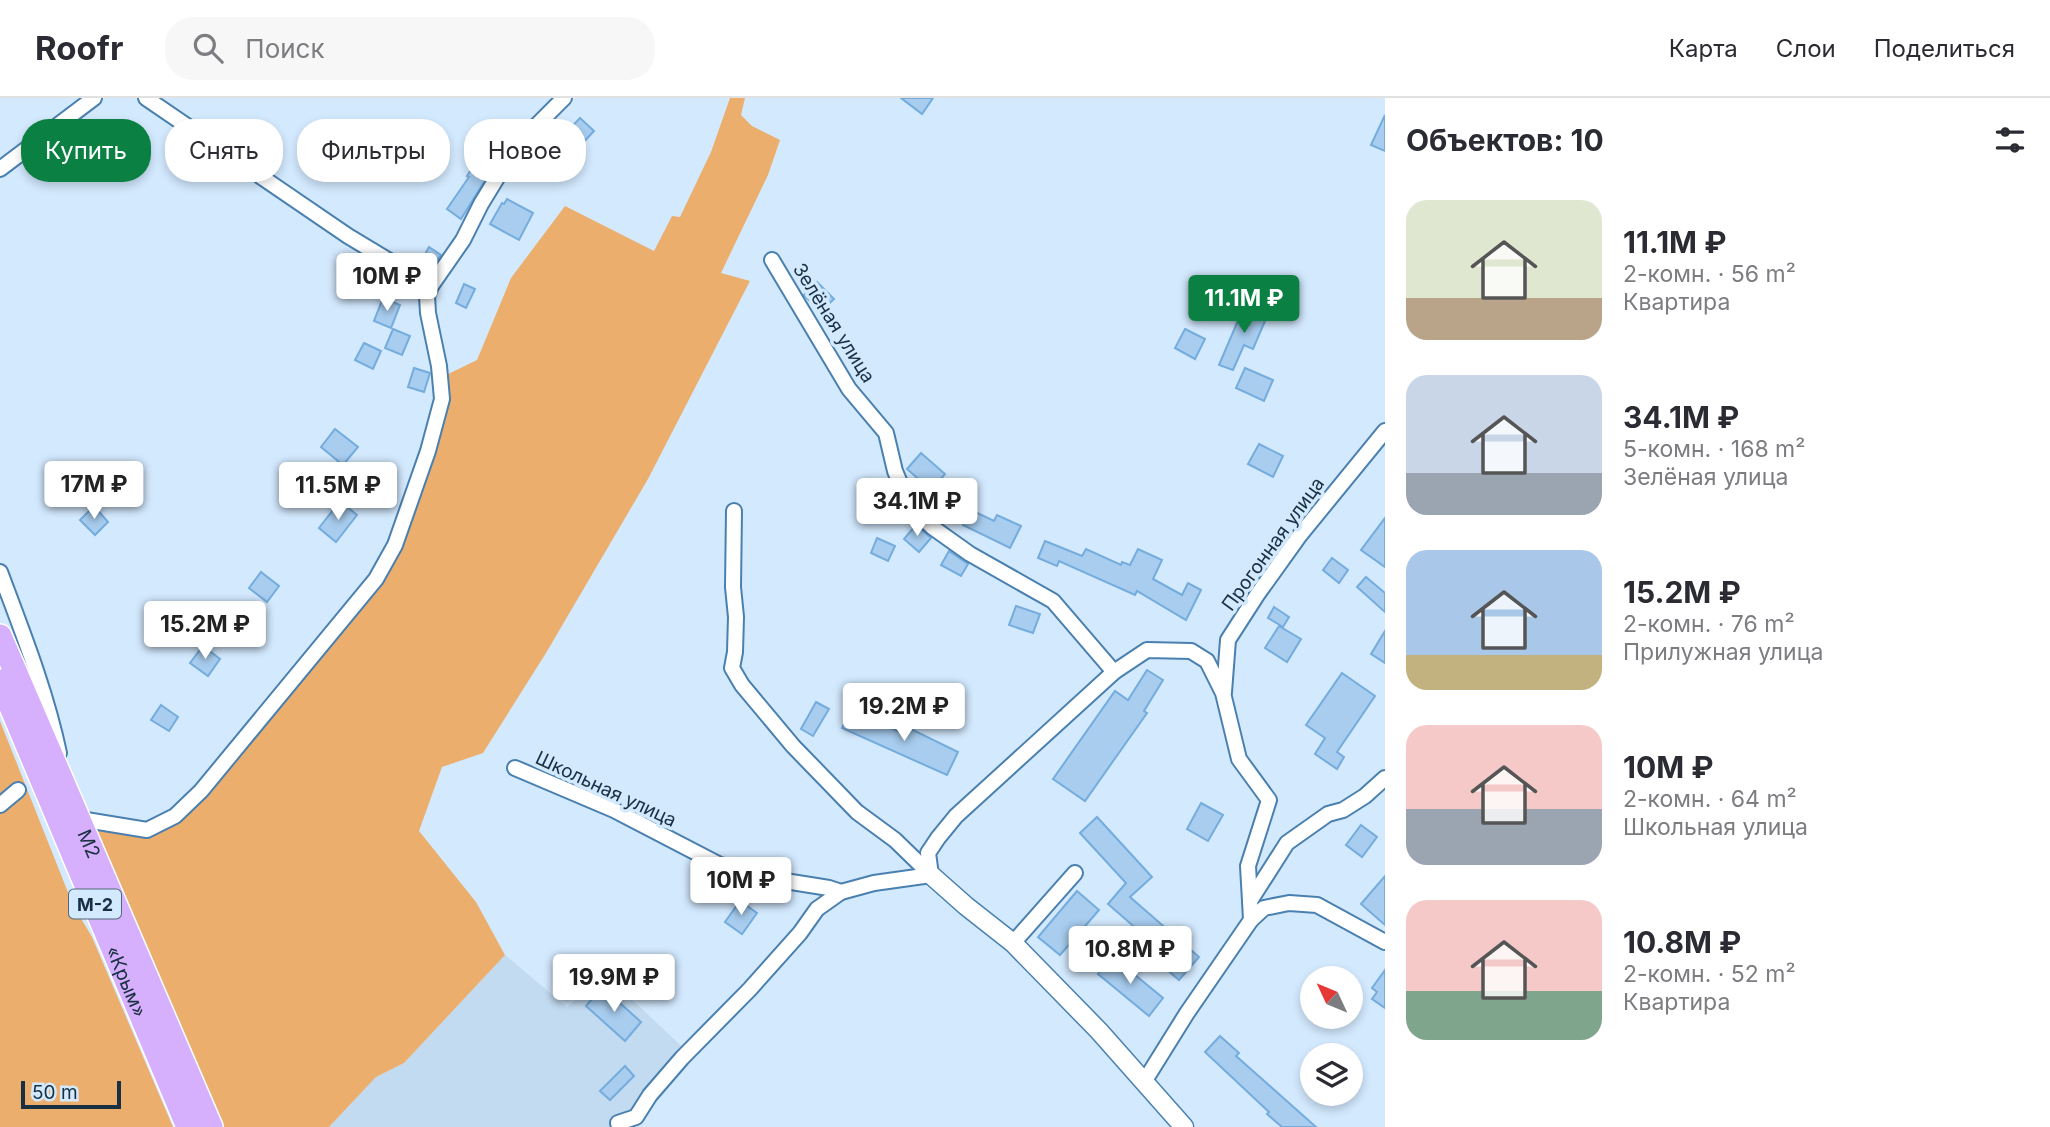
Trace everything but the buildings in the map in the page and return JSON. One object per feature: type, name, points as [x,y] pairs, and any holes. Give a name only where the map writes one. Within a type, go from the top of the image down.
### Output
[{"type":"highway","name":"М2","points":[[0,636],[211,1127]]},
{"type":"highway","name":"«Крым»","points":[[0,681],[188,1127]]},
{"type":"street","points":[[0,169],[94,98]]},
{"type":"street","points":[[146,98],[348,236],[431,286]]},
{"type":"street","points":[[80,819],[147,830],[175,816],[201,791],[376,579],[395,545],[428,451],[442,399],[427,296],[463,240],[481,204],[517,145],[564,98]]},
{"type":"street","name":"Зелёная улица","points":[[772,260],[849,389],[886,433],[895,471],[909,505],[932,527],[970,554],[1053,600],[1114,671]]},
{"type":"street","name":"Прогонная улица","points":[[1223,693],[1228,640],[1300,535],[1385,431]]},
{"type":"street","points":[[734,511],[733,587],[736,617],[733,668],[742,685],[793,746],[857,811],[895,840],[966,906],[1013,943],[1099,1031],[1184,1127]]},
{"type":"street","points":[[0,572],[52,723],[61,765],[58,770]]},
{"type":"street","points":[[931,875],[928,853],[956,816],[1114,671],[1147,650],[1191,651],[1207,661],[1223,693],[1239,759],[1269,800],[1248,866],[1251,920]]},
{"type":"street","name":"Школьная улица","points":[[515,768],[614,810],[720,865],[841,892]]},
{"type":"street","points":[[1250,901],[1287,843],[1328,814],[1343,810],[1365,796],[1385,778]]},
{"type":"street","points":[[0,805],[18,790]]},
{"type":"street","points":[[1013,943],[1075,873]]},
{"type":"street","points":[[618,1123],[641,1122],[658,1086],[750,989],[800,933],[817,909],[841,892],[874,883],[931,875]]},
{"type":"street","points":[[1144,1082],[1187,1013],[1251,920],[1264,908],[1289,903],[1317,905],[1385,942]]},
{"type":"shaded area","points":[[730,98],[745,98],[741,115],[752,126],[780,140],[768,175],[721,273],[750,281],[648,479],[546,653],[483,753],[442,767],[419,831],[476,902],[505,955],[404,1063],[376,1077],[329,1127],[209,1127],[84,823],[121,834],[139,834],[163,831],[184,819],[397,546],[444,376],[477,360],[511,278],[565,206],[654,251],[672,216],[680,217],[711,152]]},
{"type":"shaded area","points":[[0,721],[73,905],[92,937],[173,1127],[0,1127]]},
{"type":"shaded area","points":[[505,955],[567,1007],[606,975],[694,1058],[635,1127],[329,1127],[376,1077],[404,1063]]}]
